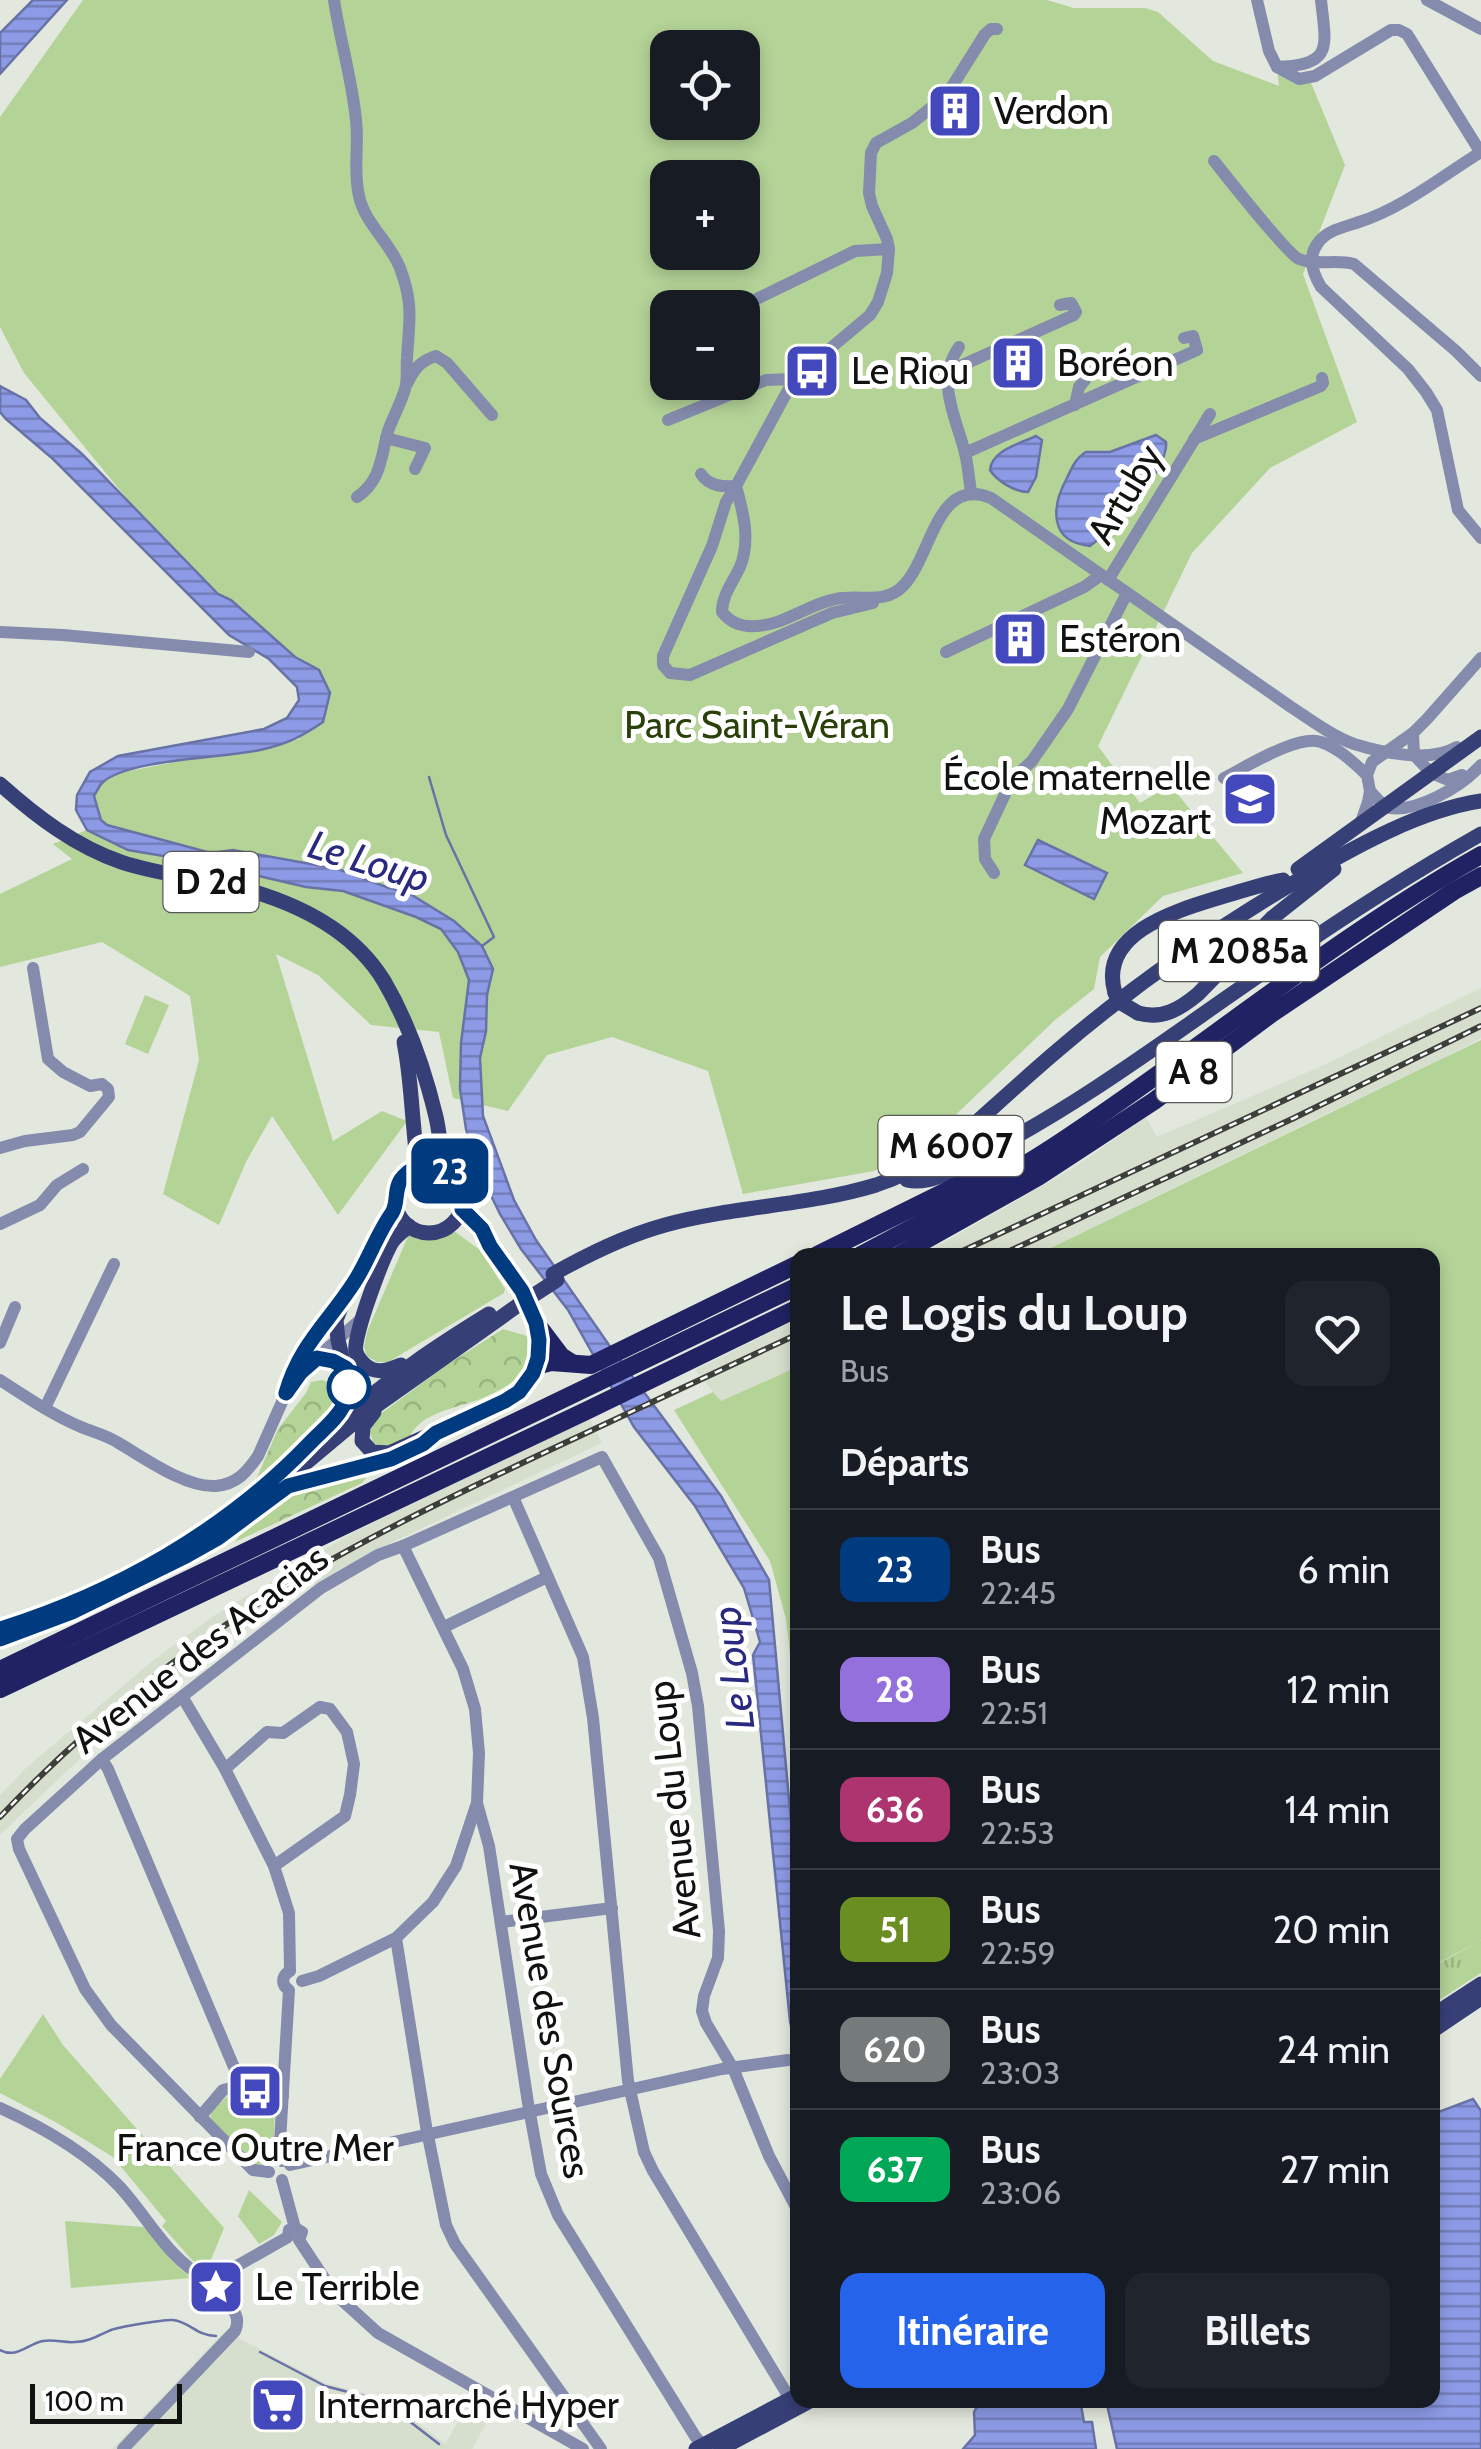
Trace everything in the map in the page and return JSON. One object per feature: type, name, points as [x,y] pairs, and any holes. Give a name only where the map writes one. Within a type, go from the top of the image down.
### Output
[{"type":"highway","name":"A 8","points":[[874,1248],[1050,1148],[1259,1000],[1442,876],[1481,855]]},
{"type":"highway","name":"A 8","points":[[911,1248],[1038,1177],[1154,1101],[1270,1014],[1481,876]]},
{"type":"highway","points":[[831,1248],[977,1177],[1143,1085]]},
{"type":"highway","points":[[536,1366],[551,1362],[585,1364],[790,1268]]},
{"type":"highway","points":[[0,1670],[790,1290]]},
{"type":"highway","points":[[0,1689],[790,1312]]},
{"type":"highway","points":[[536,1323],[561,1356],[585,1364]]},
{"type":"main road","name":"M 2085a","points":[[1334,869],[1272,918],[1185,1005],[1160,1015],[1138,1013],[1123,1004],[1115,993],[1112,977],[1116,959],[1142,930],[1164,916],[1283,880],[1481,736]]},
{"type":"main road","name":"D 2d","points":[[0,784],[54,828],[104,855],[152,870],[239,888],[307,912],[334,928],[369,960],[398,1009],[432,1102],[446,1169]]},
{"type":"main road","name":"M 6007","points":[[597,1254],[666,1232],[840,1203],[907,1180],[967,1144],[1098,1028],[1248,920],[1296,889],[1406,833],[1481,804]]},
{"type":"main road","name":"M 6007","points":[[515,1303],[629,1237],[666,1225],[876,1185],[925,1163],[944,1152],[1093,1021],[1244,912],[1374,839],[1452,807],[1481,804]]},
{"type":"main road","points":[[907,1180],[918,1183],[948,1172],[1099,1087],[1278,962],[1481,834]]},
{"type":"main road","points":[[1244,912],[1283,880]]},
{"type":"main road","name":"D 2d","points":[[398,1009],[413,1097],[416,1154],[412,1170]]},
{"type":"main road","points":[[422,1165],[446,1169],[460,1183],[462,1209],[449,1226],[434,1232],[409,1226],[396,1206],[398,1184],[422,1165]]},
{"type":"main road","points":[[396,1206],[376,1236],[335,1326],[351,1362],[388,1370],[515,1303]]},
{"type":"main road","points":[[383,1402],[366,1420],[362,1432],[365,1446],[372,1452],[389,1453],[513,1396],[536,1366],[540,1349],[536,1323],[522,1291],[475,1220],[462,1209]]},
{"type":"main road","points":[[291,1463],[343,1408],[361,1320],[392,1243],[409,1226]]},
{"type":"main road","points":[[449,1226],[476,1235],[490,1246]]},
{"type":"main road","points":[[254,1510],[362,1416],[515,1303]]},
{"type":"main road","points":[[0,1628],[66,1605],[182,1547],[220,1522],[369,1396],[436,1347]]},
{"type":"main road","points":[[0,1639],[60,1618],[218,1538],[288,1486],[377,1464],[423,1444],[436,1433]]},
{"type":"main road","points":[[1440,2011],[1481,1984]]},
{"type":"main road","points":[[1440,2025],[1481,1998]]},
{"type":"main road","points":[[699,2447],[790,2399]]},
{"type":"main road","points":[[720,2449],[797,2408]]},
{"type":"street","points":[[334,0],[353,88],[358,192],[364,214],[399,266],[410,302],[406,386]]},
{"type":"street","points":[[1257,0],[1269,52],[1277,67],[1299,79],[1315,76],[1391,30],[1407,34],[1481,152],[1377,216],[1330,232],[1318,242],[1312,262],[1313,275],[1321,287],[1408,370],[1432,401],[1458,510],[1481,538]]},
{"type":"street","points":[[1277,67],[1312,63],[1322,52],[1325,38],[1321,0]]},
{"type":"street","points":[[1427,0],[1481,29]]},
{"type":"street","points":[[997,29],[984,34],[953,85],[937,103],[912,123],[876,142],[870,193],[888,238],[884,287],[870,315],[794,379],[726,502],[712,546],[663,656],[663,666],[670,673],[690,675],[832,613],[876,602],[899,591],[912,576],[946,506],[971,492],[991,498],[1291,707],[1352,743],[1414,755],[1445,754],[1481,736]]},
{"type":"street","points":[[1214,162],[1295,258],[1324,264],[1354,264],[1481,376]]},
{"type":"street","points":[[760,297],[854,251],[889,250]]},
{"type":"street","points":[[949,371],[1076,312],[1071,303],[1060,305]]},
{"type":"street","points":[[965,453],[1198,350],[1196,338],[1184,338]]},
{"type":"street","points":[[959,347],[952,358],[947,388],[971,492]]},
{"type":"street","points":[[356,497],[368,490],[376,478],[393,416],[414,370],[426,359],[436,356],[447,362],[492,415]]},
{"type":"street","name":"Artuby","points":[[1194,439],[1321,386],[1322,378]]},
{"type":"street","points":[[668,420],[766,380],[794,379]]},
{"type":"street","points":[[1076,405],[1079,387],[1085,380]]},
{"type":"street","name":"Artuby","points":[[1104,578],[1210,414]]},
{"type":"street","points":[[386,438],[425,448],[415,468]]},
{"type":"street","points":[[701,474],[716,485],[736,486]]},
{"type":"street","points":[[736,486],[745,519],[745,540],[743,558],[722,601],[722,612],[729,620],[742,626],[757,626],[842,597],[888,596]]},
{"type":"street","points":[[946,652],[1104,578]]},
{"type":"street","points":[[994,873],[985,858],[984,838],[1006,792],[1068,709],[1127,593]]},
{"type":"street","points":[[0,632],[63,634],[249,652]]},
{"type":"street","points":[[1370,768],[1386,750],[1413,733],[1481,658]]},
{"type":"street","points":[[1413,733],[1414,755],[1431,773],[1443,779],[1454,780],[1465,774],[1481,756]]},
{"type":"street","points":[[1224,778],[1308,740],[1326,744],[1370,768]]},
{"type":"street","points":[[1352,743],[1370,768],[1370,790],[1360,825]]},
{"type":"street","points":[[1370,790],[1385,807],[1406,809],[1470,776],[1481,764]]},
{"type":"street","points":[[0,1148],[73,1135],[100,1108],[98,1095],[90,1086],[48,1059],[34,968]]},
{"type":"street","points":[[0,1224],[40,1205],[57,1185],[84,1169]]},
{"type":"street","points":[[45,1408],[114,1264]]},
{"type":"street","points":[[0,1380],[45,1408],[180,1477],[214,1486],[234,1482],[258,1456],[292,1370],[311,1338],[345,1297]]},
{"type":"street","points":[[0,1343],[16,1307]]},
{"type":"street","points":[[286,1393],[301,1372],[361,1320]]},
{"type":"street","points":[[311,1338],[326,1336],[338,1340]]},
{"type":"street","points":[[311,1338],[317,1358]]},
{"type":"street","points":[[317,1358],[351,1362]]},
{"type":"street","name":"Avenue des Acacias","points":[[200,2117],[110,2025],[85,1989],[17,1840],[102,1760],[321,1588],[378,1555],[602,1458]]},
{"type":"street","name":"Avenue du Loup","points":[[602,1458],[659,1558],[692,1672],[719,1931],[718,1958],[702,2010],[733,2068],[768,2156],[790,2196]]},
{"type":"street","points":[[512,1497],[583,1657],[593,1718],[630,2090],[644,2152],[790,2391]]},
{"type":"street","points":[[289,1990],[396,1938],[433,1902],[456,1866],[478,1803],[479,1753],[464,1669],[403,1546]]},
{"type":"street","points":[[444,1627],[546,1577]]},
{"type":"street","points":[[183,1698],[274,1866],[289,1914],[290,1972]]},
{"type":"street","points":[[225,1770],[267,1732],[282,1733],[320,1707],[330,1709],[348,1732],[354,1764],[345,1816],[274,1866]]},
{"type":"street","points":[[102,1760],[236,2072],[235,2087]]},
{"type":"street","name":"Avenue des Sources","points":[[478,1803],[489,1846],[541,2174],[558,2215],[699,2447]]},
{"type":"street","points":[[501,1922],[612,1908]]},
{"type":"street","points":[[396,1938],[446,2224],[456,2244],[601,2449]]},
{"type":"street","points":[[289,1990],[284,1986],[285,1975],[298,1973],[302,1981]]},
{"type":"street","points":[[283,2096],[235,2087],[223,2090],[200,2117],[252,2170],[276,2176],[290,2172],[286,2163],[283,2096],[289,1990]]},
{"type":"street","points":[[286,2163],[733,2068],[788,2060]]},
{"type":"street","points":[[0,2108],[86,2157],[118,2185],[189,2268],[205,2278]]},
{"type":"street","points":[[276,2176],[294,2235],[334,2293],[378,2334],[584,2449]]},
{"type":"street","points":[[226,2278],[234,2267],[294,2235]]},
{"type":"street","points":[[218,2273],[226,2278],[231,2288],[225,2300],[217,2303],[204,2298],[201,2289],[205,2278],[218,2273]]},
{"type":"street","points":[[123,2449],[235,2332],[236,2314],[225,2300]]},
{"type":"shaded area","points":[[1481,988],[1481,1038],[1050,1248],[934,1248],[1075,1167],[1146,1117],[1157,1137],[1315,1069]]},
{"type":"shaded area","points":[[790,1322],[790,1370],[721,1401],[695,1370]]},
{"type":"shaded area","points":[[589,1418],[602,1443],[397,1540],[261,1618],[145,1702],[0,1835],[0,1795],[26,1768],[151,1662],[215,1615],[352,1533]]},
{"type":"shaded area","points":[[225,2331],[325,2383],[389,2400],[445,2444],[470,2401],[492,2413],[472,2449],[112,2449]]},
{"type":"green space","name":"Parc Saint-Véran","points":[[83,0],[1047,0],[1074,8],[1145,8],[1158,12],[1213,61],[1279,86],[1277,67],[1309,78],[1345,165],[1303,274],[1357,422],[1270,468],[1192,553],[1098,746],[1140,803],[1170,785],[1243,873],[1163,896],[1100,957],[1094,989],[1055,1020],[922,1147],[874,1171],[743,1194],[708,1071],[612,1037],[547,1055],[508,1111],[453,1098],[439,1032],[371,1025],[318,975],[276,954],[333,1141],[382,1111],[407,1121],[338,1215],[272,1116],[246,1162],[219,1225],[163,1194],[199,1060],[190,996],[102,942],[0,967],[0,894],[72,859],[53,844],[106,825],[94,796],[100,784],[118,773],[257,750],[299,739],[319,670],[295,657],[231,600],[218,594],[150,527],[24,373],[0,327],[0,117]],"holes":[[[1167,448],[1144,489],[1108,532],[1055,507],[1081,454]]]},
{"type":"green space","points":[[145,995],[169,1005],[148,1054],[125,1044]]},
{"type":"green space","points":[[1481,1040],[1481,1940],[1440,1962],[1440,1248],[1050,1248]]},
{"type":"green space","points":[[454,1231],[480,1250],[504,1293],[388,1362],[377,1362],[367,1356],[367,1332],[409,1234],[426,1236]]},
{"type":"green space","points":[[503,1329],[527,1336],[527,1370],[523,1374],[490,1395],[431,1416],[421,1422],[408,1440],[386,1448],[374,1443],[369,1432],[371,1421]]},
{"type":"green space","points":[[790,1370],[790,1655],[786,1619],[770,1561],[674,1410],[713,1392],[721,1401]]},
{"type":"green space","points":[[311,1382],[330,1383],[335,1402],[255,1482],[278,1429]]},
{"type":"green space","points":[[366,1478],[235,1542],[259,1516],[290,1495],[325,1482]]},
{"type":"green space","points":[[1481,1940],[1481,1973],[1440,1999],[1440,1963]]},
{"type":"green space","points":[[43,2014],[63,2045],[224,2228],[208,2267],[192,2260],[162,2226],[166,2221],[113,2157],[0,2093],[0,2079]]},
{"type":"green space","points":[[231,2093],[267,2099],[275,2108],[273,2160],[266,2168],[256,2168],[210,2118],[212,2110]]},
{"type":"green space","points":[[249,2190],[282,2222],[274,2235],[259,2244],[238,2216]]},
{"type":"green space","points":[[65,2221],[144,2227],[191,2278],[71,2288]]},
{"type":"water","points":[[33,0],[67,0],[0,74],[0,33]]},
{"type":"water","name":"Le Loup","points":[[0,386],[26,400],[218,594],[231,600],[295,657],[319,670],[330,693],[323,722],[286,742],[244,753],[153,764],[114,775],[102,783],[94,796],[101,820],[107,825],[211,853],[233,850],[338,869],[407,892],[454,921],[482,946],[493,969],[480,1058],[483,1116],[514,1200],[536,1240],[609,1345],[721,1496],[769,1580],[790,1810],[790,2021],[753,1655],[760,1642],[744,1588],[695,1506],[634,1427],[568,1310],[521,1249],[478,1169],[460,1089],[469,980],[458,952],[441,929],[343,891],[306,887],[128,850],[87,830],[76,810],[77,795],[90,772],[118,756],[264,729],[287,718],[299,700],[297,687],[269,659],[229,635],[53,459],[0,412]]},
{"type":"water","points":[[1156,435],[1166,442],[1160,464],[1144,491],[1107,536],[1106,533],[1090,546],[1067,538],[1060,530],[1056,511],[1077,460],[1086,452],[1110,452]]},
{"type":"water","points":[[1036,436],[1042,440],[1036,477],[1028,492],[1023,492],[1002,482],[990,470],[1001,453]]},
{"type":"water","points":[[1038,840],[1107,873],[1094,899],[1025,865]]},
{"type":"water","points":[[1473,2099],[1481,2111],[1481,2449],[1117,2449],[1108,2408],[1440,2408],[1440,2111]]},
{"type":"water","points":[[976,2408],[1081,2408],[1084,2422],[1092,2422],[1096,2449],[963,2449],[975,2435]]},
{"type":"waterway","points":[[429,777],[446,835],[494,937],[482,946]]},
{"type":"waterway","points":[[0,2350],[17,2352],[47,2341],[80,2342],[116,2329],[168,2320],[216,2336]]},
{"type":"waterway","points":[[260,2352],[325,2386],[383,2401],[439,2444]]},
{"type":"railway","points":[[969,1248],[1481,1008]]},
{"type":"railway","points":[[1016,1248],[1481,1026]]},
{"type":"railway","points":[[0,1817],[70,1748],[145,1684],[308,1573],[450,1498],[790,1338]]},
{"type":"bus line","name":"23","points":[[0,1629],[66,1605],[182,1547],[220,1522],[291,1463],[343,1408],[349,1393],[346,1368],[333,1361],[317,1358],[286,1393],[292,1370],[361,1271],[376,1236],[396,1206],[398,1184],[422,1165],[439,1166],[457,1179],[462,1209],[482,1229],[522,1291],[536,1323],[538,1358],[519,1392],[391,1459],[288,1486],[233,1528],[186,1556],[72,1612],[0,1639]]},
{"type":"place","name":"Verdon","points":[[955,111]]},
{"type":"place","name":"Boréon","points":[[1018,363]]},
{"type":"place","name":"Le Riou","points":[[812,371]]},
{"type":"place","name":"Estéron","points":[[1020,639]]},
{"type":"place","name":"École maternelle Mozart","points":[[1250,799]]},
{"type":"place","name":"France Outre Mer","points":[[255,2091]]},
{"type":"place","name":"Le Terrible","points":[[216,2287]]},
{"type":"place","name":"Intermarché Hyper","points":[[278,2405]]}]
